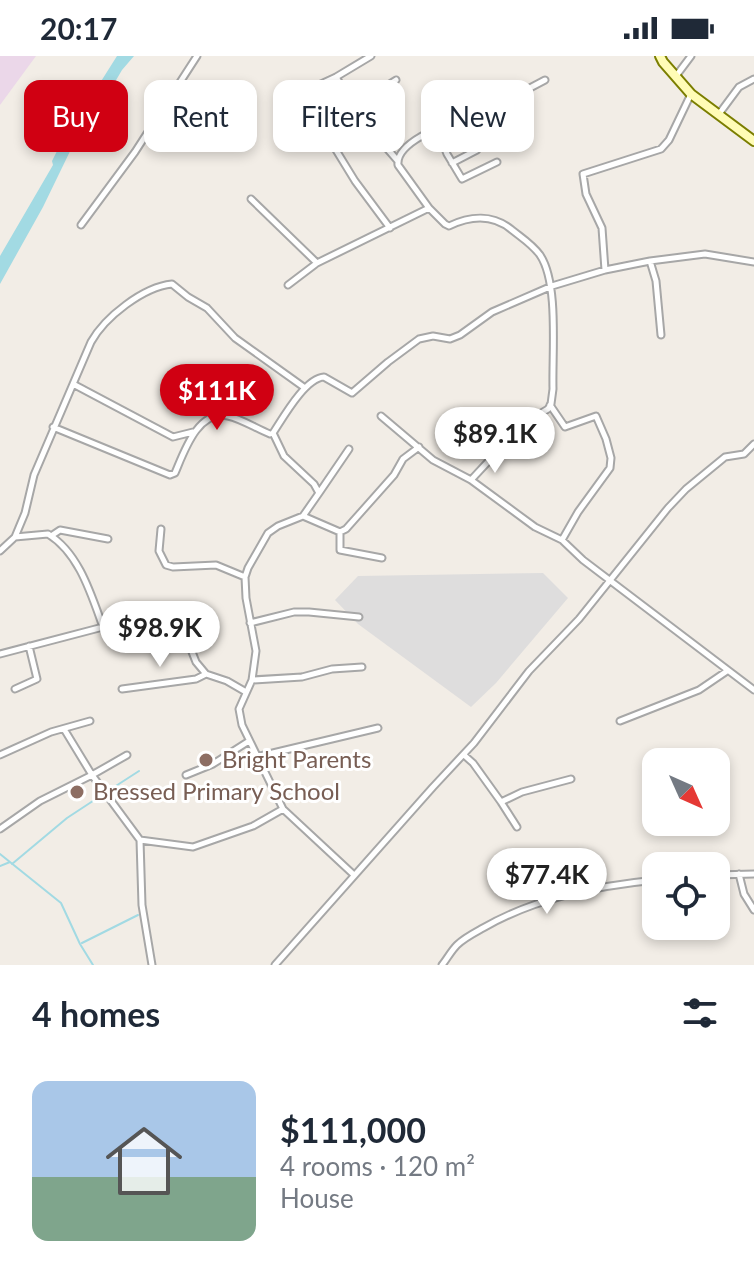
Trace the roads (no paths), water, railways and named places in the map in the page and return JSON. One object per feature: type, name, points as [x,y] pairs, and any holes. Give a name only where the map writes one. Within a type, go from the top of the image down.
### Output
[{"type":"street","points":[[81,225],[135,152],[197,56]]},
{"type":"street","points":[[371,56],[297,95],[317,128],[328,137],[355,181],[390,228]]},
{"type":"street","points":[[660,56],[691,94],[754,141]]},
{"type":"street","points":[[675,77],[691,56]]},
{"type":"street","points":[[719,114],[739,87],[754,79]]},
{"type":"street","points":[[534,85],[545,80]]},
{"type":"street","points":[[605,270],[602,228],[586,194],[583,174],[661,149],[669,140],[691,94]]},
{"type":"street","points":[[397,160],[421,136]]},
{"type":"street","points":[[390,152],[429,208],[445,224],[449,226],[476,217],[507,225],[532,245],[542,258],[552,286],[553,389],[550,405],[511,437],[471,480]]},
{"type":"street","points":[[447,152],[462,179],[497,162]]},
{"type":"street","points":[[452,163],[473,152]]},
{"type":"street","points":[[251,199],[317,263]]},
{"type":"street","points":[[288,285],[317,263],[429,208]]},
{"type":"street","points":[[273,433],[305,388],[318,376],[352,393],[419,339],[433,336],[450,339],[492,312],[552,286],[605,270],[705,254],[754,262]]},
{"type":"street","points":[[650,261],[656,281],[661,335]]},
{"type":"street","points":[[0,551],[15,537],[25,513],[34,475],[91,342],[107,320],[137,298],[169,284],[176,287],[207,308],[235,338],[305,388]]},
{"type":"street","points":[[73,384],[173,437],[194,432]]},
{"type":"street","points":[[550,405],[563,426],[596,416],[611,458],[610,468],[562,540]]},
{"type":"street","points":[[53,427],[170,475],[175,473],[194,432],[215,417],[225,416],[273,433]]},
{"type":"street","points":[[381,416],[433,460],[471,480],[535,527],[562,540],[583,560],[754,690]]},
{"type":"street","points":[[273,433],[284,456],[314,484],[319,493]]},
{"type":"street","points":[[275,965],[464,755],[529,671],[579,619],[652,526],[686,489],[725,457],[744,454],[754,444]]},
{"type":"street","points":[[303,516],[340,532],[346,529],[394,475],[403,459],[419,447]]},
{"type":"street","points":[[349,449],[303,516],[268,533],[248,568],[245,577],[256,651],[252,680],[239,709],[242,725],[256,757],[283,809],[354,875]]},
{"type":"street","points":[[161,529],[159,551],[166,565],[216,565],[245,577]]},
{"type":"street","points":[[51,536],[60,530],[108,539]]},
{"type":"street","points":[[340,532],[340,550],[382,558]]},
{"type":"street","points":[[15,537],[51,536],[74,559],[103,627]]},
{"type":"street","points":[[250,623],[294,612],[359,617]]},
{"type":"street","points":[[0,654],[103,627],[176,618],[196,662],[206,674],[246,692]]},
{"type":"street","points":[[15,689],[37,679],[29,646]]},
{"type":"street","points":[[252,680],[302,677],[332,669],[362,667]]},
{"type":"street","points":[[620,721],[699,690],[727,671]]},
{"type":"street","points":[[122,689],[196,679],[206,674]]},
{"type":"street","points":[[0,755],[51,732],[90,721]]},
{"type":"street","points":[[256,757],[378,728]]},
{"type":"street","points":[[64,729],[92,775],[140,840],[142,905],[152,965]]},
{"type":"street","points":[[186,775],[213,764],[249,741]]},
{"type":"street","points":[[0,829],[40,801],[127,755]]},
{"type":"street","points":[[464,755],[473,763],[517,827]]},
{"type":"street","points":[[501,802],[522,792],[571,779]]},
{"type":"street","points":[[140,840],[193,847],[253,826],[283,809]]},
{"type":"street","points":[[730,874],[754,874]]},
{"type":"street","points":[[739,874],[744,894],[754,910]]},
{"type":"street","points":[[442,965],[468,937],[529,906],[642,882]]},
{"type":"water","points":[[117,56],[134,56],[116,80],[102,80]]},
{"type":"water","points":[[56,152],[70,152],[0,284],[0,256],[53,165]]},
{"type":"waterway","points":[[108,791],[139,771]]},
{"type":"waterway","points":[[12,864],[67,818],[102,795]]},
{"type":"waterway","points":[[0,854],[61,903],[93,965]]},
{"type":"waterway","points":[[0,866],[10,862]]},
{"type":"waterway","points":[[82,943],[138,915]]},
{"type":"place","name":"Bright Parents","points":[[206,760]]},
{"type":"place","name":"Bressed Primary School","points":[[77,792]]}]
